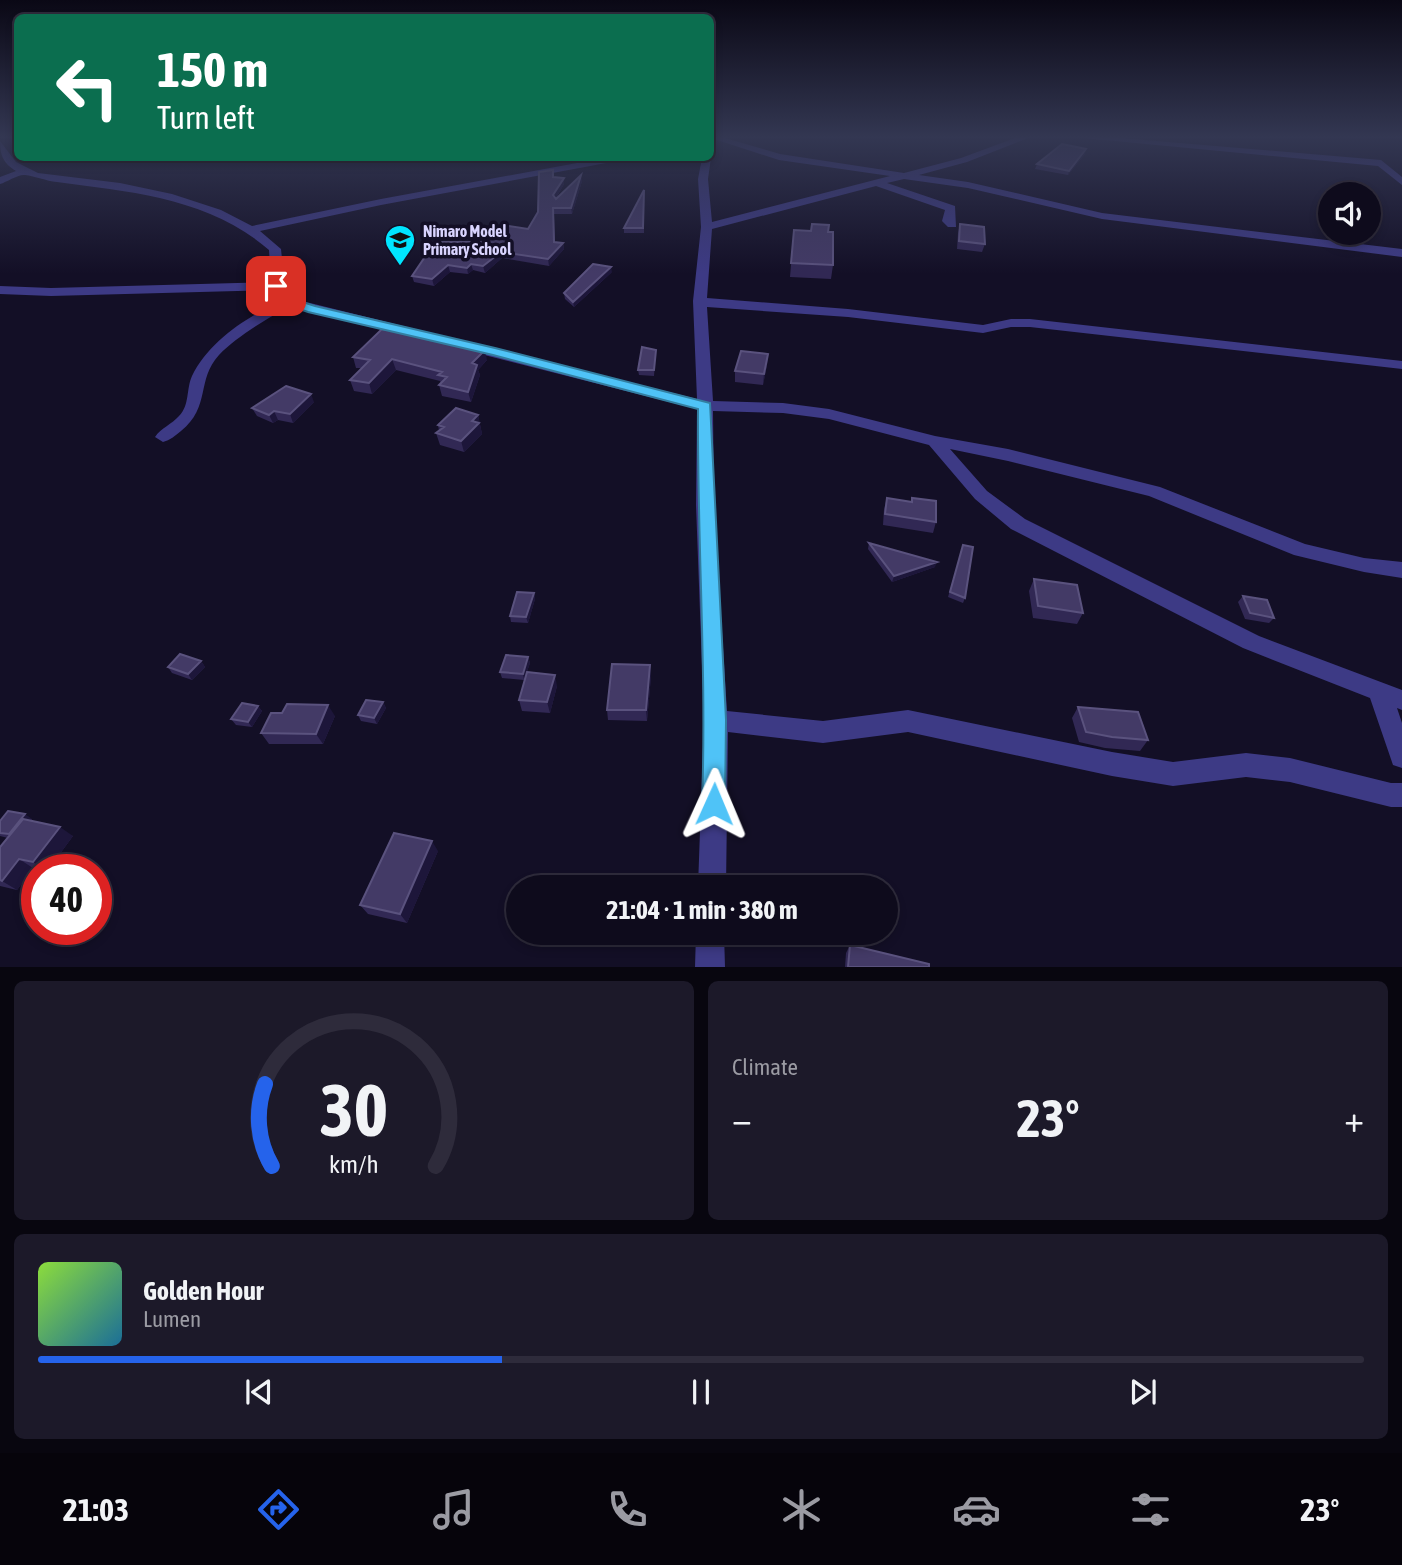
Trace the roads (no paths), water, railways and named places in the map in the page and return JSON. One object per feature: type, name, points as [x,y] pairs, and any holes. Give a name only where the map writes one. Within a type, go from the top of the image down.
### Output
[{"type":"street","points":[[96,183],[149,190],[211,212],[250,230],[275,249],[276,286],[289,302],[705,406],[783,408],[829,414],[935,441],[1008,455],[1154,491],[1301,550],[1364,565],[1402,570]]},
{"type":"street","points":[[250,230],[482,183]]},
{"type":"street","points":[[704,183],[706,227],[700,301],[705,406],[705,505],[711,576],[716,720],[712,875]]},
{"type":"street","points":[[706,227],[877,183]]},
{"type":"street","points":[[877,183],[951,208],[948,221],[952,225]]},
{"type":"street","points":[[947,183],[1102,216],[1402,253]]},
{"type":"street","points":[[0,290],[76,292],[276,286]]},
{"type":"street","points":[[700,301],[848,313],[983,329],[1011,323],[1030,323],[1402,365]]},
{"type":"street","points":[[163,437],[187,418],[195,401],[195,388],[213,353],[266,313],[289,302]]},
{"type":"street","points":[[935,441],[948,460],[981,495],[1018,524],[1251,642],[1391,697],[1402,757]]},
{"type":"street","points":[[716,720],[823,732],[908,721],[1112,764],[1173,774],[1246,765],[1290,770],[1391,795],[1402,795]]},
{"type":"street","points":[[710,945],[710,967]]},
{"type":"place","name":"Nimaro Model Primary School","points":[[400,267]]}]
